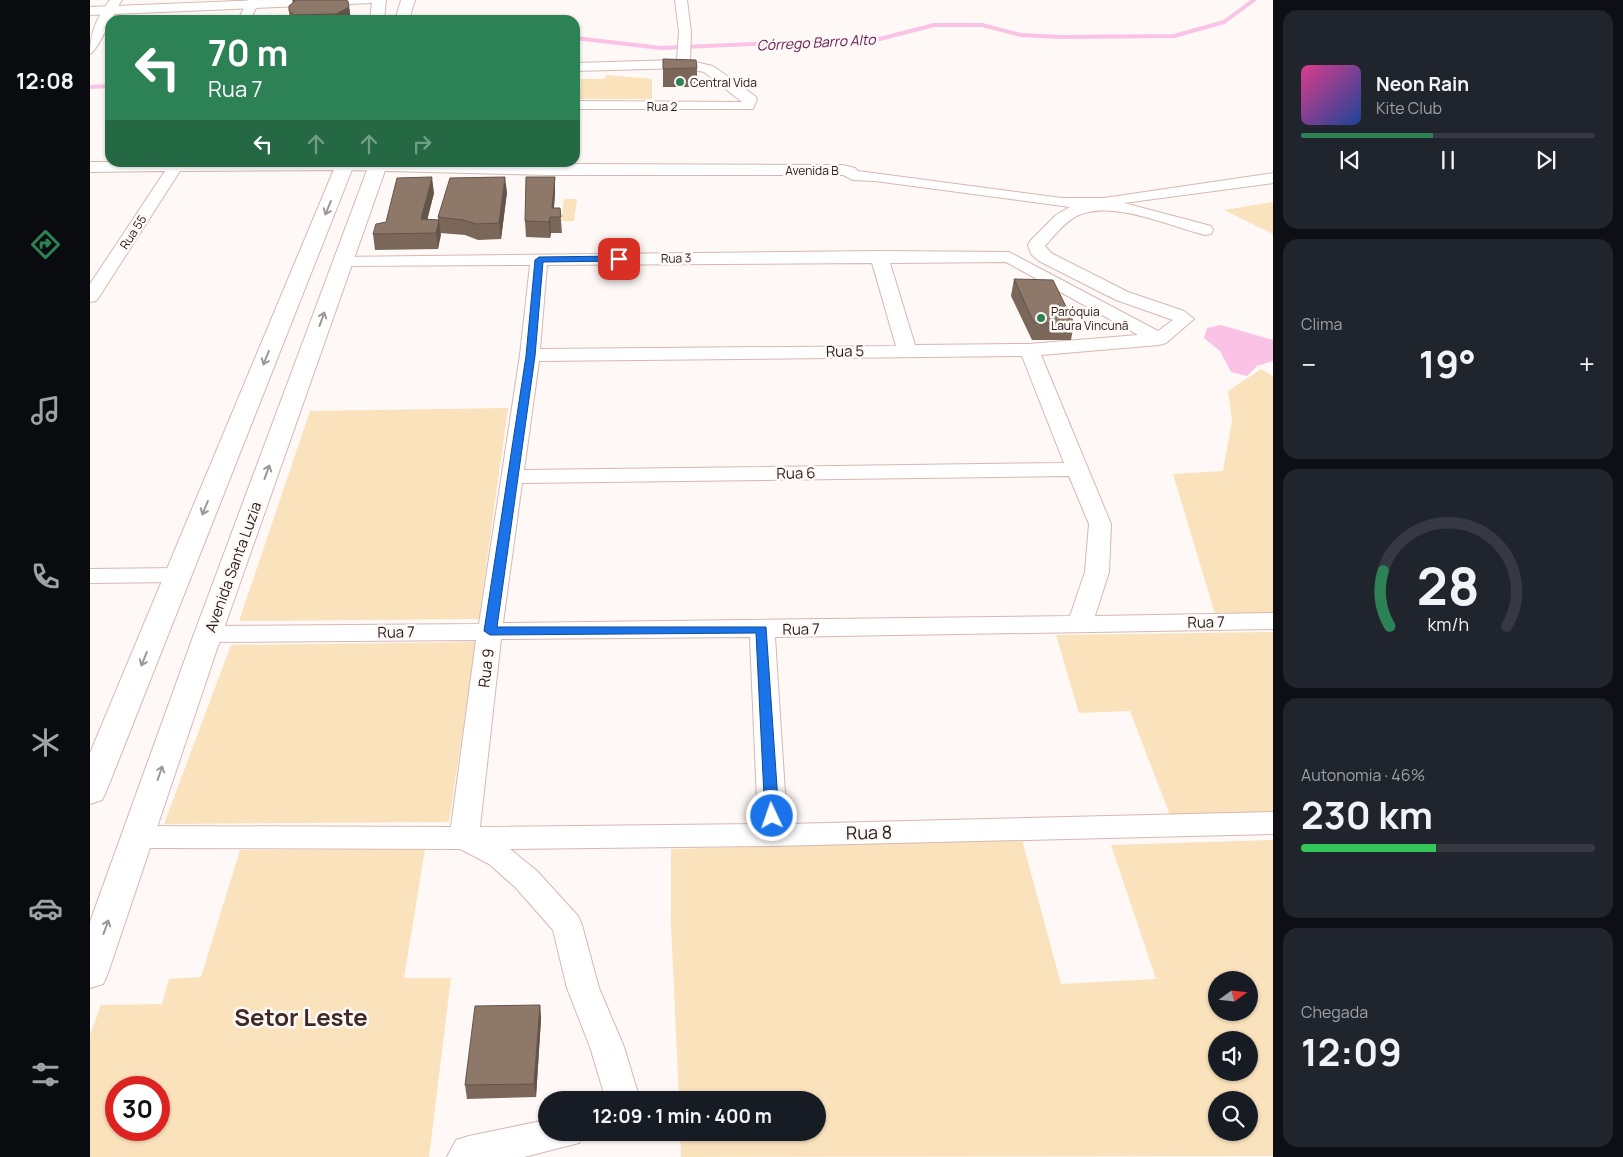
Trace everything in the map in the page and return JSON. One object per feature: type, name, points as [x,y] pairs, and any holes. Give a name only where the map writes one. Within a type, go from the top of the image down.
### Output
[{"type":"street","points":[[90,11],[112,5],[369,0]]},
{"type":"street","points":[[378,15],[379,0]]},
{"type":"street","points":[[404,15],[408,0]]},
{"type":"street","points":[[580,68],[683,64],[685,42],[681,0]]},
{"type":"street","points":[[247,15],[253,3]]},
{"type":"street","points":[[90,50],[105,19]]},
{"type":"street","name":"Rua 2","points":[[580,106],[748,106],[750,99],[721,76],[708,69],[683,64]]},
{"type":"street","name":"Avenida B","points":[[90,167],[105,167]]},
{"type":"street","name":"Rua 55","points":[[90,297],[175,167]]},
{"type":"street","points":[[90,792],[345,167]]},
{"type":"street","name":"Avenida B","points":[[365,167],[377,169],[549,171],[847,179],[853,175],[875,176],[1062,204],[1106,203]]},
{"type":"street","name":"Avenida Santa Luzia","points":[[90,973],[208,634],[377,169]]},
{"type":"street","points":[[1159,339],[1185,320],[1178,315],[1122,296],[1045,257],[1037,250],[1036,245],[1065,214],[1084,208],[1273,178]]},
{"type":"street","points":[[1106,203],[1205,230]]},
{"type":"street","points":[[879,256],[907,350]]},
{"type":"street","name":"Rua 3","points":[[343,261],[879,256],[1009,257],[1159,339]]},
{"type":"street","name":"Rua 9","points":[[464,838],[490,631],[530,356],[539,260]]},
{"type":"street","name":"Rua 5","points":[[530,356],[1030,350],[1159,339]]},
{"type":"street","points":[[1030,350],[1100,524],[1097,572],[1080,624]]},
{"type":"street","points":[[233,439],[279,438]]},
{"type":"street","name":"Rua 6","points":[[512,477],[1079,469]]},
{"type":"street","points":[[90,576],[178,575]]},
{"type":"street","name":"Rua 7","points":[[208,634],[762,629],[1273,621]]},
{"type":"street","points":[[762,629],[773,835]]},
{"type":"street","name":"Rua 8","points":[[138,837],[464,838],[773,835],[1273,823]]},
{"type":"street","points":[[464,838],[499,856],[526,879],[567,925],[583,988],[607,1047],[620,1091]]},
{"type":"street","points":[[465,1157],[469,1152],[538,1138]]},
{"type":"shaded area","points":[[607,75],[652,79],[652,99],[580,99],[581,79],[604,79]]},
{"type":"shaded area","points":[[564,199],[577,199],[574,221],[561,221]]},
{"type":"shaded area","points":[[1273,202],[1273,234],[1224,210]]},
{"type":"shaded area","points":[[1221,325],[1273,340],[1273,361],[1257,366],[1247,376],[1231,372],[1220,351],[1204,338],[1207,328]]},
{"type":"shaded area","points":[[1261,369],[1273,376],[1273,613],[1215,614],[1173,474],[1223,471],[1232,421],[1228,391]]},
{"type":"shaded area","points":[[508,408],[479,619],[239,621],[310,411]]},
{"type":"shaded area","points":[[1273,632],[1273,813],[1170,815],[1130,711],[1079,713],[1056,635]]},
{"type":"shaded area","points":[[476,642],[449,822],[164,824],[231,645]]},
{"type":"shaded area","points":[[1022,840],[1061,984],[1156,979],[1111,845],[1273,840],[1273,1156],[681,1157],[680,1141],[826,1141],[826,1091],[679,1091],[671,923],[671,849]]},
{"type":"shaded area","points":[[425,849],[404,978],[451,978],[429,1157],[90,1157],[90,1035],[101,1005],[162,1004],[169,979],[201,977],[240,850]]},
{"type":"building","points":[[296,0],[344,0],[348,1],[349,7],[336,14],[294,15],[289,11],[289,6]]},
{"type":"building","points":[[663,59],[696,60],[697,68],[663,69]]},
{"type":"building","points":[[432,177],[421,219],[439,220],[436,233],[373,234],[376,224],[386,222],[397,178]]},
{"type":"building","points":[[505,177],[499,223],[476,224],[463,220],[438,217],[450,178]]},
{"type":"building","points":[[526,177],[555,177],[552,208],[560,208],[561,217],[550,217],[549,222],[525,221]]},
{"type":"building","points":[[1014,279],[1053,280],[1074,323],[1034,323]]},
{"type":"building","points":[[540,1005],[534,1084],[465,1085],[475,1006]]},
{"type":"waterway","name":"Córrego Barro Alto","points":[[580,39],[661,48],[800,42],[868,42],[934,25],[982,25],[1021,35],[1061,37],[1174,36],[1224,22],[1254,0]]},
{"type":"waterway","name":"Córrego Barro Alto","points":[[90,87],[105,86]]},
{"type":"place","name":"Central Vida","points":[[680,82]]},
{"type":"place","name":"Paróquia Laura Vincunã","points":[[1041,318]]},
{"type":"district","name":"Setor Leste","points":[[301,1016]]},
{"type":"route","points":[[619,259],[539,260],[530,356],[490,631],[762,629],[772,816]]}]
